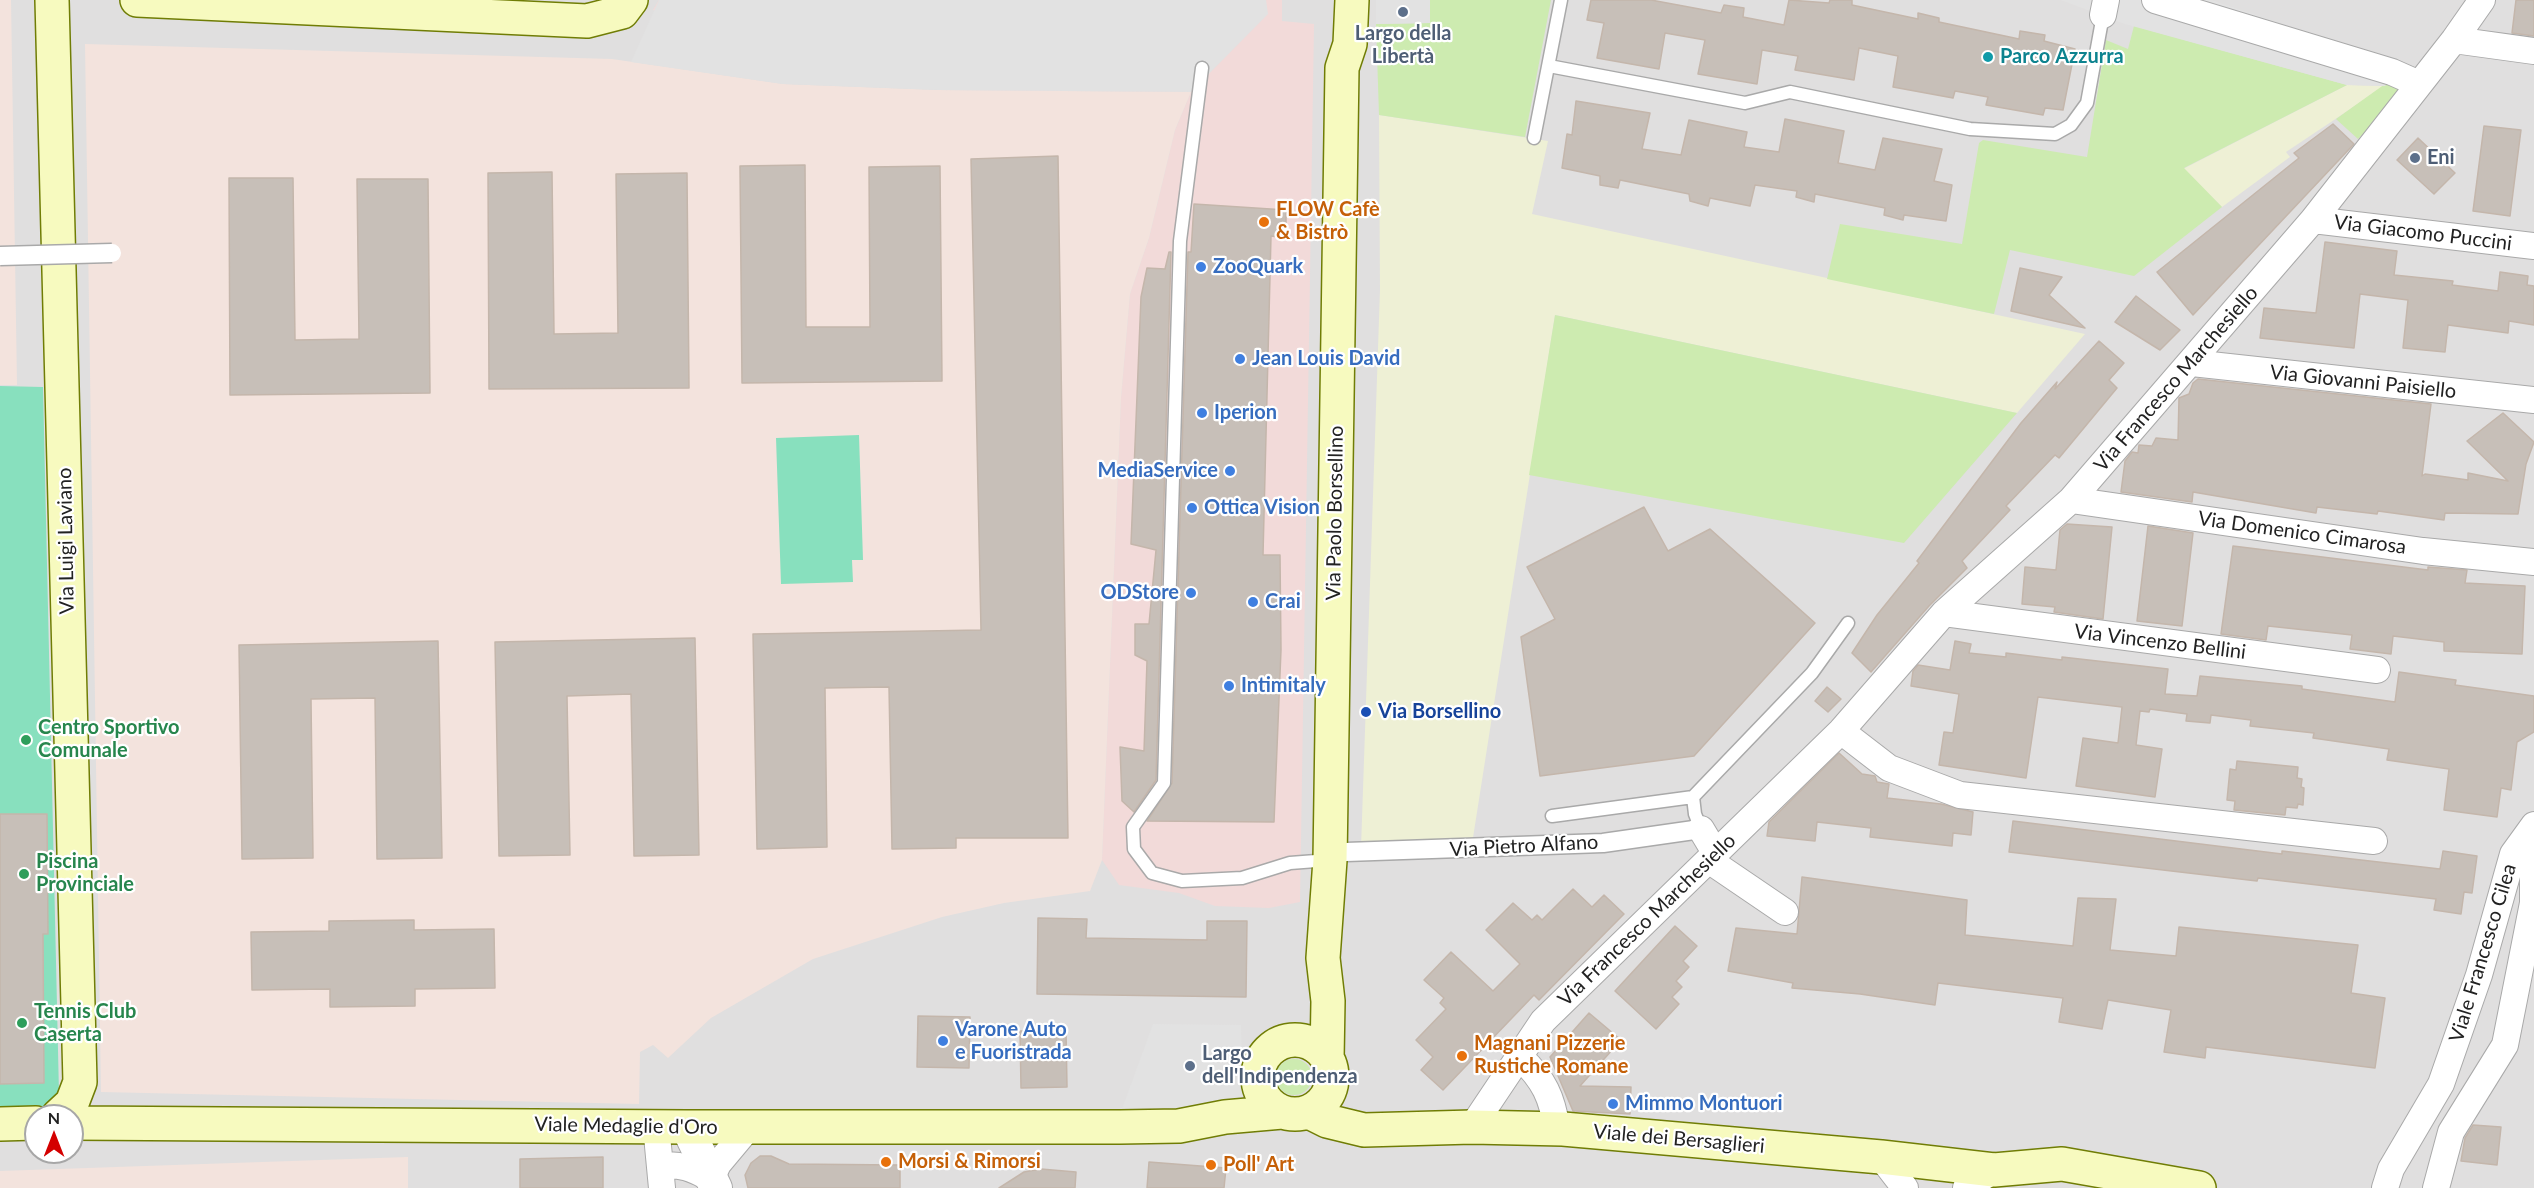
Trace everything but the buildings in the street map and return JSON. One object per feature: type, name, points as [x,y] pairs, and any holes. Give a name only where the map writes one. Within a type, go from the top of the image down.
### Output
[{"type":"main road","name":"Via Luigi Laviano","points":[[52,0],[80,1082]]},
{"type":"main road","points":[[155,0],[358,5],[587,21],[622,12],[631,0]]},
{"type":"main road","name":"Via Paolo Borsellino","points":[[1332,0],[1332,43],[1342,68]]},
{"type":"main road","name":"Via Paolo Borsellino","points":[[1290,1041],[1311,1000],[1323,958],[1338,856],[1342,68],[1350,44],[1352,0]]},
{"type":"main road","name":"Via Paolo Borsellino","points":[[1323,958],[1328,1001],[1328,1059]]},
{"type":"main road","points":[[1307,1105],[1332,1070],[1328,1059],[1311,1044],[1290,1041],[1269,1052],[1262,1062],[1259,1073],[1264,1096],[1343,1113],[1364,1130]]},
{"type":"main road","points":[[70,1104],[80,1082]]},
{"type":"main road","points":[[80,1082],[88,1099],[98,1111],[120,1123]]},
{"type":"main road","name":"Viale Medaglie d'Oro","points":[[1179,1126],[1307,1105]]},
{"type":"main road","points":[[0,1124],[24,1123]]},
{"type":"main road","name":"Viale Medaglie d'Oro","points":[[84,1123],[749,1127],[1179,1126],[1224,1131],[1364,1130]]},
{"type":"main road","name":"Viale dei Bersaglieri","points":[[1364,1130],[1472,1127],[1557,1129],[1881,1157],[1994,1170],[2062,1164],[2199,1188]]},
{"type":"main road","name":"Viale dei Bersaglieri","points":[[1994,1170],[2029,1188]]},
{"type":"street","points":[[2155,0],[2392,72],[2419,84]]},
{"type":"street","name":"Via Francesco Marchesiello","points":[[1472,1127],[1521,1058],[1543,1021],[1715,861],[1841,730],[1944,614],[2071,500],[2192,363],[2313,220],[2454,40],[2482,0]]},
{"type":"street","points":[[2454,40],[2534,51]]},
{"type":"street","name":"Via Giacomo Puccini","points":[[2313,220],[2534,246]]},
{"type":"street","points":[[0,256],[112,253]]},
{"type":"street","name":"Via Giovanni Paisiello","points":[[2192,363],[2534,400]]},
{"type":"street","name":"Via Domenico Cimarosa","points":[[2071,500],[2423,551],[2534,562]]},
{"type":"street","name":"Via Vincenzo Bellini","points":[[1944,614],[2377,670]]},
{"type":"street","points":[[1841,730],[1888,768],[1960,795],[2374,842]]},
{"type":"street","name":"Viale Francesco Cilea","points":[[2385,1188],[2391,1169],[2442,1083],[2479,975],[2513,854],[2534,827]]},
{"type":"street","name":"Viale Francesco Cilea","points":[[2436,1188],[2451,1132],[2505,1046],[2520,977],[2532,903],[2534,827]]},
{"type":"street","points":[[1701,829],[1715,861],[1785,912]]},
{"type":"street","name":"Via Pietro Alfano","points":[[1338,856],[1604,843],[1701,829]]},
{"type":"street","points":[[1521,1058],[1538,1075],[1553,1102],[1557,1129]]},
{"type":"street","points":[[2442,1083],[2478,1092]]},
{"type":"street","points":[[661,1177],[671,1126]]},
{"type":"street","points":[[671,1126],[713,1184]]},
{"type":"street","points":[[713,1184],[718,1164],[749,1127]]},
{"type":"street","points":[[1881,1157],[1905,1188]]},
{"type":"street","points":[[661,1177],[678,1165],[693,1169],[713,1184]]},
{"type":"street","points":[[1966,1188],[1994,1170]]},
{"type":"lane","points":[[1534,138],[1562,0]]},
{"type":"lane","points":[[1549,66],[1745,102],[1790,92],[1970,129],[2055,134],[2071,125],[2087,102],[2104,8]]},
{"type":"lane","points":[[1202,68],[1180,242],[1164,783],[1133,827],[1134,849],[1152,873],[1182,881],[1242,878],[1290,863],[1338,856]]},
{"type":"lane","points":[[1701,829],[1695,814],[1694,797],[1812,673],[1848,623]]},
{"type":"lane","name":"Via Pietro Alfano","points":[[1552,816],[1694,797]]},
{"type":"shaded area","points":[[0,0],[2534,0],[2534,1188],[0,1188]]},
{"type":"shaded area","points":[[0,0],[11,0],[17,385],[0,385]]},
{"type":"shaded area","points":[[659,0],[1282,0],[1282,21],[1314,24],[1300,902],[1269,908],[1215,906],[1179,893],[1119,885],[1102,860],[1121,398],[1130,294],[1149,238],[1175,130],[1191,92],[938,90],[653,10]]},
{"type":"shaded area","points":[[659,0],[1266,0],[1268,14],[1191,92],[938,90],[783,84],[631,62]]},
{"type":"shaded area","name":"Largo della Libertà","points":[[1376,0],[1430,0],[1430,23],[1376,24]]},
{"type":"shaded area","points":[[2061,0],[2211,0],[2405,65],[2385,86],[2347,85],[2125,24]]},
{"type":"shaded area","points":[[85,44],[612,59],[783,84],[938,90],[1191,92],[1175,130],[1149,238],[1130,294],[1121,398],[1102,860],[1090,891],[1004,903],[942,917],[813,959],[711,1018],[668,1058],[653,1045],[640,1052],[639,1104],[101,1092]]},
{"type":"shaded area","name":"Largo dell'Indipendenza","points":[[1153,1024],[1241,1025],[1243,1107],[1122,1109]]},
{"type":"shaded area","points":[[408,1157],[408,1188],[0,1188],[0,1171]]},
{"type":"green space","points":[[1430,0],[1551,0],[1525,137],[1379,115],[1376,24],[1430,23]]},
{"type":"green space","points":[[2134,26],[2347,85],[2184,168],[2222,207],[2134,276],[2010,250],[1994,314],[1827,279],[1840,224],[1962,244],[1979,143],[1983,140],[2087,157],[2106,40],[2128,49]]},
{"type":"green space","points":[[2392,79],[2410,87],[2358,139],[2336,119]]},
{"type":"green space","points":[[2347,85],[2385,86],[2286,152],[2290,157],[2222,207],[2183,169]]},
{"type":"green space","points":[[1379,115],[1548,141],[1532,214],[2085,334],[2017,413],[1555,315],[1472,844],[1361,848],[1380,290]]},
{"type":"green space","points":[[1555,315],[2017,413],[1904,543],[1529,475]]},
{"type":"green space","name":"Centro Sportivo Comunale","points":[[0,386],[43,387],[59,1094],[47,1104],[24,1104],[24,1112],[0,1113]]},
{"type":"green space","points":[[859,435],[863,560],[852,560],[853,582],[781,584],[776,438]]},
{"type":"green space","points":[[1294,1059],[1307,1064],[1312,1077],[1307,1090],[1294,1095],[1281,1090],[1276,1077],[1281,1064]]},
{"type":"place","name":"Largo della Libertà","points":[[1403,12]]},
{"type":"place","name":"Parco Azzurra","points":[[1988,57]]},
{"type":"place","name":"Eni","points":[[2415,158]]},
{"type":"place","name":"FLOW Cafè & Bistrò","points":[[1264,222]]},
{"type":"place","name":"ZooQuark","points":[[1201,267]]},
{"type":"place","name":"Jean Louis David","points":[[1240,359]]},
{"type":"place","name":"Iperion","points":[[1202,413]]},
{"type":"place","name":"MediaService","points":[[1230,471]]},
{"type":"place","name":"Ottica Vision","points":[[1192,508]]},
{"type":"place","name":"ODStore","points":[[1191,593]]},
{"type":"place","name":"Crai","points":[[1253,602]]},
{"type":"place","name":"Intimitaly","points":[[1229,686]]},
{"type":"place","name":"Via Borsellino","points":[[1366,712]]},
{"type":"place","name":"Centro Sportivo Comunale","points":[[26,740]]},
{"type":"place","name":"Piscina Provinciale","points":[[24,874]]},
{"type":"place","name":"Tennis Club Caserta","points":[[22,1023]]},
{"type":"place","name":"Varone Auto e Fuoristrada","points":[[943,1041]]},
{"type":"place","name":"Magnani Pizzerie Rustiche Romane","points":[[1462,1056]]},
{"type":"place","name":"Largo dell'Indipendenza","points":[[1190,1066]]},
{"type":"place","name":"Mimmo Montuori","points":[[1613,1104]]},
{"type":"place","name":"Morsi & Rimorsi","points":[[886,1162]]},
{"type":"place","name":"Poll' Art","points":[[1211,1165]]}]
